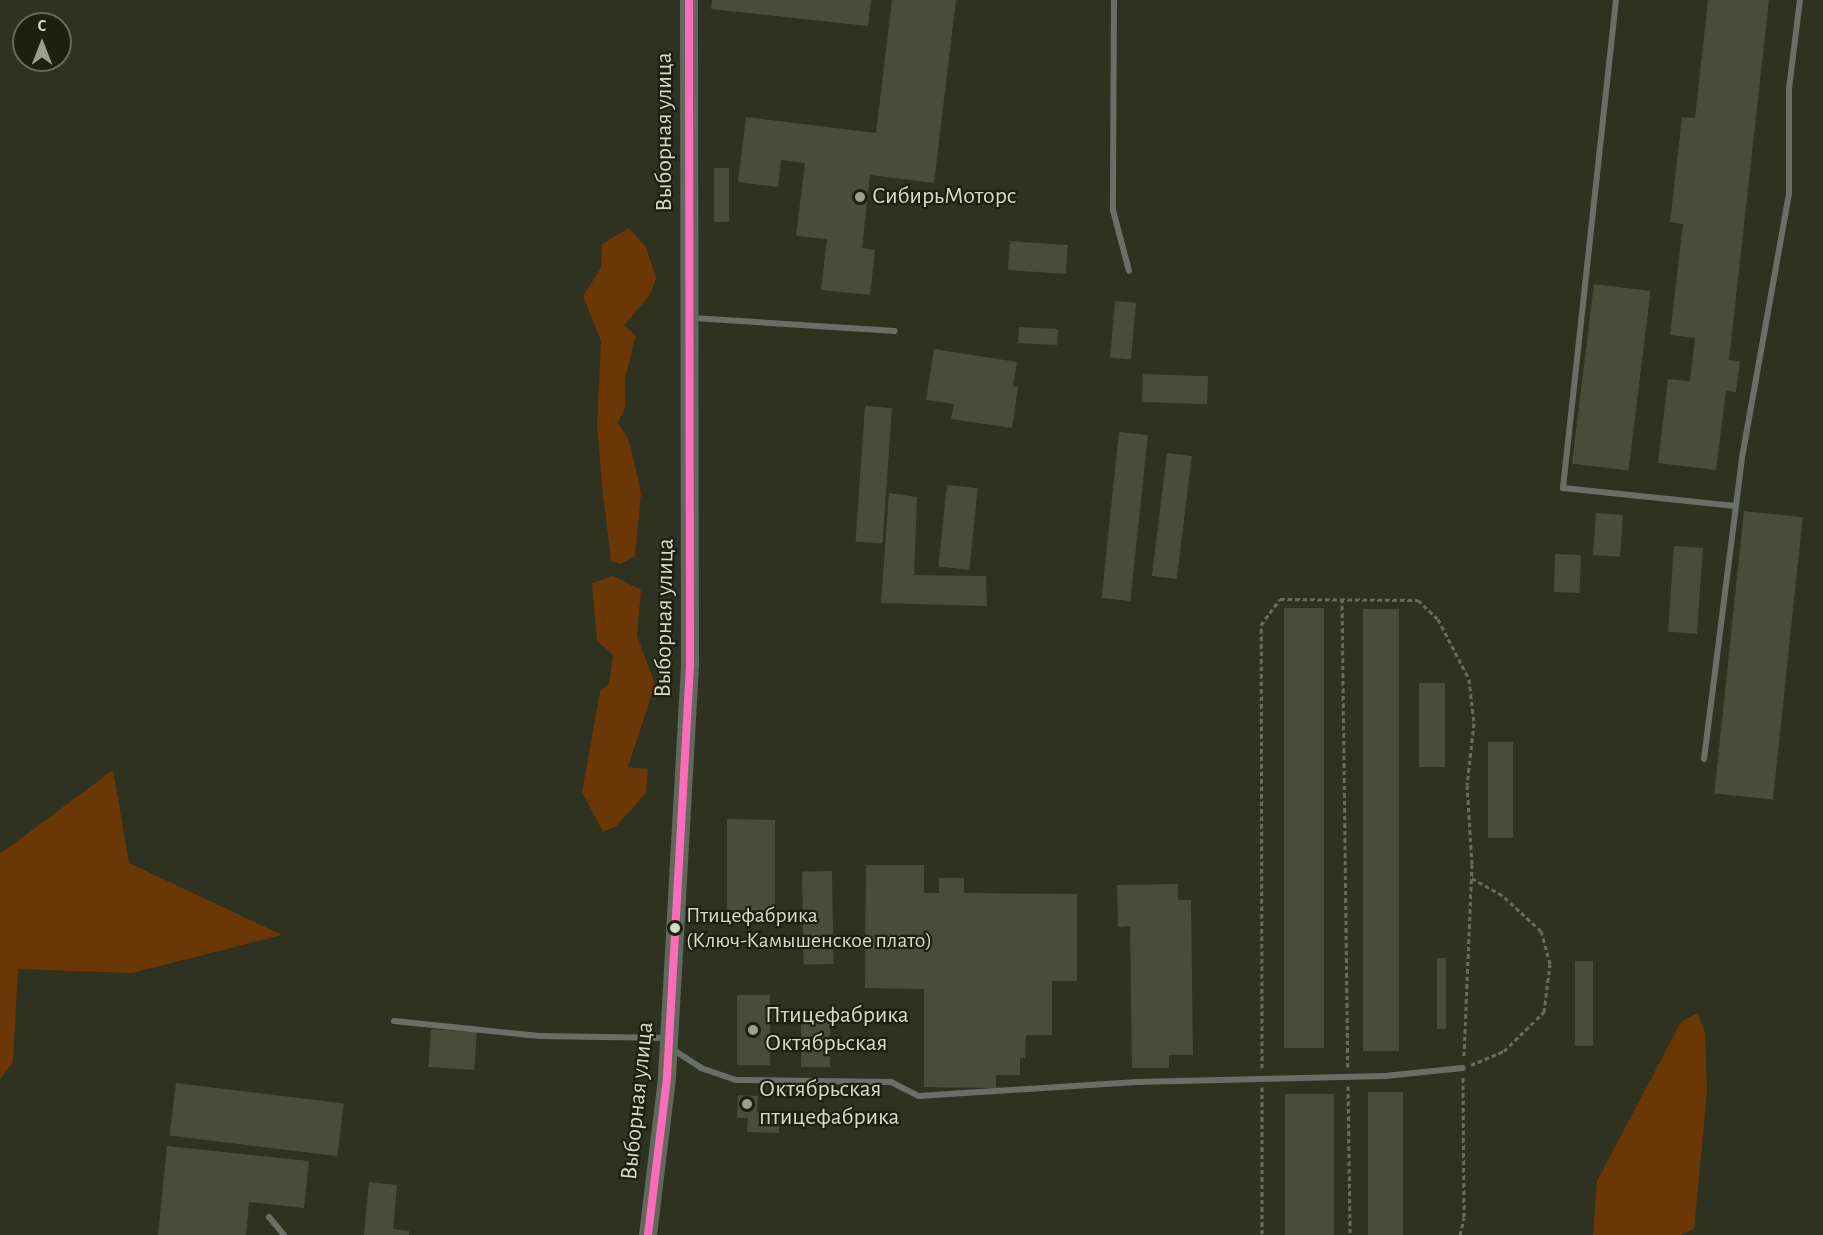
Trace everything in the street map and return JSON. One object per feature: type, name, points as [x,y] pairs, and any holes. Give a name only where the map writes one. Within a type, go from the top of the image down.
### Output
[{"type":"main road","name":"Выборная улица","points":[[648,1235],[669,1043],[690,663],[688,0]]},
{"type":"lane","points":[[1114,0],[1113,210],[1129,272]]},
{"type":"lane","points":[[1616,0],[1563,488],[1735,506]]},
{"type":"lane","points":[[1704,759],[1735,506],[1789,193],[1789,89],[1800,0]]},
{"type":"lane","points":[[689,318],[895,331]]},
{"type":"lane","points":[[394,1021],[539,1036],[669,1043],[701,1068],[735,1080],[891,1082],[919,1096],[1137,1082],[1348,1077],[1463,1068]]},
{"type":"lane","points":[[268,1217],[284,1235]]},
{"type":"path","points":[[1342,598],[1350,1235]]},
{"type":"path","points":[[1262,1235],[1261,626],[1280,599],[1342,598],[1418,600],[1438,619],[1469,680],[1474,723],[1467,784],[1472,878],[1463,1068],[1464,1217],[1460,1235]]},
{"type":"path","points":[[1463,1068],[1504,1051],[1544,1012],[1550,964],[1541,931],[1502,895],[1472,878]]},
{"type":"shaded area","points":[[629,228],[646,247],[656,278],[650,295],[624,325],[636,336],[625,378],[625,408],[618,423],[629,441],[641,493],[635,556],[620,564],[611,561],[602,485],[597,424],[601,341],[583,296],[601,268],[602,244]]},
{"type":"shaded area","points":[[613,576],[641,590],[637,636],[655,684],[628,767],[648,769],[646,793],[616,826],[603,832],[582,792],[600,692],[609,684],[613,655],[597,641],[592,583]]},
{"type":"shaded area","points":[[113,770],[129,863],[282,935],[132,973],[18,969],[13,1062],[0,1080],[0,854]]},
{"type":"shaded area","points":[[1697,1013],[1705,1032],[1707,1092],[1694,1229],[1681,1235],[1593,1235],[1597,1181],[1681,1022]]},
{"type":"building","points":[[712,0],[871,0],[868,26],[711,9]]},
{"type":"building","points":[[892,0],[956,0],[934,183],[870,175],[862,248],[875,250],[870,295],[821,290],[827,239],[796,236],[805,163],[781,160],[778,187],[738,182],[746,117],[876,133]]},
{"type":"building","points":[[1708,0],[1769,0],[1729,360],[1740,361],[1736,392],[1726,391],[1716,470],[1658,463],[1668,379],[1690,381],[1695,338],[1670,335],[1683,224],[1670,222],[1682,117],[1695,118]]},
{"type":"building","points":[[714,168],[729,168],[729,222],[714,222]]},
{"type":"building","points":[[1010,241],[1068,245],[1066,274],[1008,270]]},
{"type":"building","points":[[1594,284],[1651,291],[1629,471],[1572,464]]},
{"type":"building","points":[[1115,301],[1136,303],[1131,360],[1110,358]]},
{"type":"building","points":[[1019,327],[1058,329],[1057,345],[1018,343]]},
{"type":"building","points":[[934,349],[1017,362],[1013,386],[1018,387],[1012,428],[951,419],[954,404],[926,400]]},
{"type":"building","points":[[1143,374],[1208,376],[1207,404],[1142,402]]},
{"type":"building","points":[[865,406],[892,408],[882,544],[856,542]]},
{"type":"building","points":[[1119,432],[1148,435],[1130,601],[1102,598]]},
{"type":"building","points":[[1167,453],[1192,456],[1177,579],[1152,576]]},
{"type":"building","points":[[947,485],[978,488],[969,570],[938,567]]},
{"type":"building","points":[[889,493],[917,497],[914,575],[986,576],[987,606],[881,603]]},
{"type":"building","points":[[1744,511],[1803,517],[1773,800],[1714,793]]},
{"type":"building","points":[[1596,513],[1623,515],[1620,557],[1593,555]]},
{"type":"building","points":[[1674,546],[1703,548],[1697,634],[1668,632]]},
{"type":"building","points":[[1555,554],[1581,555],[1580,593],[1554,592]]},
{"type":"building","points":[[1284,608],[1324,608],[1324,1048],[1284,1048]]},
{"type":"building","points":[[1363,609],[1399,609],[1399,1051],[1363,1051]]},
{"type":"building","points":[[1419,683],[1445,683],[1445,767],[1419,767]]},
{"type":"building","points":[[1488,742],[1513,742],[1513,838],[1488,838]]},
{"type":"building","points":[[727,819],[775,820],[775,919],[758,919],[758,910],[727,910]]},
{"type":"building","points":[[866,865],[924,865],[924,893],[939,893],[939,878],[964,878],[964,893],[1077,894],[1077,981],[1052,981],[1052,1035],[1026,1035],[1025,1058],[1020,1058],[1020,1075],[996,1075],[996,1088],[924,1087],[924,989],[865,988]]},
{"type":"building","points":[[832,871],[834,964],[804,965],[802,872]]},
{"type":"building","points":[[1178,884],[1178,900],[1191,900],[1193,1055],[1169,1055],[1169,1068],[1132,1068],[1130,926],[1118,927],[1117,885]]},
{"type":"building","points":[[1437,958],[1446,958],[1446,1029],[1437,1029]]},
{"type":"building","points":[[1575,961],[1593,961],[1593,1046],[1575,1046]]},
{"type":"building","name":"Птицефабрика Октябрьская","points":[[737,995],[770,995],[770,1065],[737,1065]]},
{"type":"building","points":[[801,1021],[830,1021],[830,1067],[801,1067]]},
{"type":"building","points":[[431,1029],[477,1032],[474,1070],[428,1067]]},
{"type":"building","points":[[176,1083],[344,1104],[337,1156],[170,1136]]},
{"type":"building","points":[[1368,1092],[1403,1092],[1403,1235],[1368,1235]]},
{"type":"building","points":[[1285,1094],[1334,1094],[1334,1235],[1285,1235]]},
{"type":"building","points":[[738,1095],[758,1096],[757,1112],[769,1113],[769,1119],[779,1120],[779,1133],[747,1132],[748,1118],[737,1118]]},
{"type":"building","points":[[167,1146],[309,1161],[304,1208],[249,1202],[246,1235],[158,1235]]},
{"type":"building","points":[[369,1182],[397,1185],[393,1229],[409,1231],[409,1235],[364,1235]]},
{"type":"transit line","points":[[648,1235],[667,1077],[690,663],[689,0]]},
{"type":"place","name":"СибирьМоторс","points":[[860,197]]},
{"type":"place","name":"Птицефабрика (Ключ-Камышенское плато)","points":[[675,928]]},
{"type":"place","name":"Птицефабрика Октябрьская","points":[[753,1030]]},
{"type":"place","name":"Октябрьская птицефабрика","points":[[747,1104]]}]
